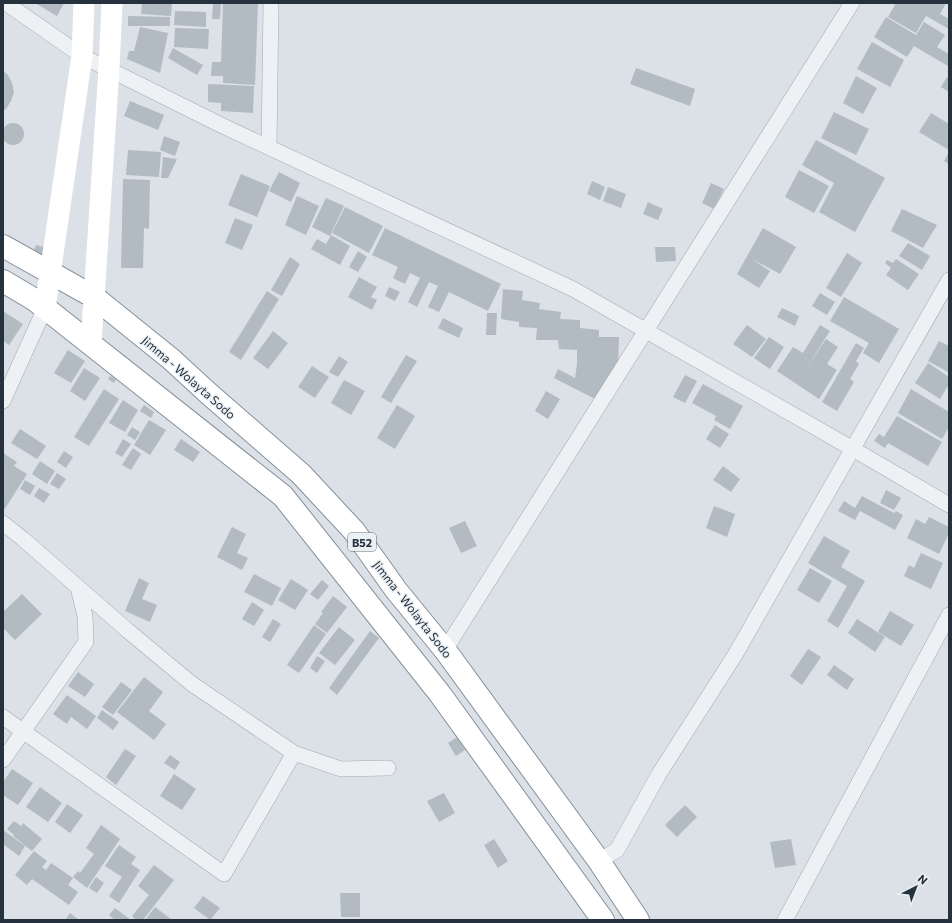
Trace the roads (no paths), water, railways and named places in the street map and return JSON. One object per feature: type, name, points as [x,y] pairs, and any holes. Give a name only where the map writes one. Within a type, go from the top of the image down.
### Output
[{"type":"highway","name":"Jimma - Wolayta Sodo","points":[[3,246],[50,274],[94,297],[171,359],[301,474],[354,531],[396,590],[445,650],[599,861],[638,920]]},
{"type":"highway","name":"B52","points":[[3,281],[46,308],[283,496],[440,694],[603,920]]},
{"type":"main road","points":[[46,308],[82,56],[84,3]]},
{"type":"main road","points":[[91,344],[112,3]]},
{"type":"street","points":[[6,3],[82,56],[109,68],[225,127],[573,290],[949,505]]},
{"type":"street","points":[[269,147],[271,3]]},
{"type":"street","points":[[445,650],[852,3]]},
{"type":"street","points":[[599,861],[617,850],[659,774],[735,655],[949,280]]},
{"type":"street","points":[[3,401],[46,308]]},
{"type":"street","points":[[3,523],[192,684],[294,753],[341,769],[388,768]]},
{"type":"street","points":[[3,760],[86,642],[86,616],[78,587]]},
{"type":"street","points":[[785,920],[949,615]]},
{"type":"street","points":[[3,717],[224,874],[294,753]]}]
